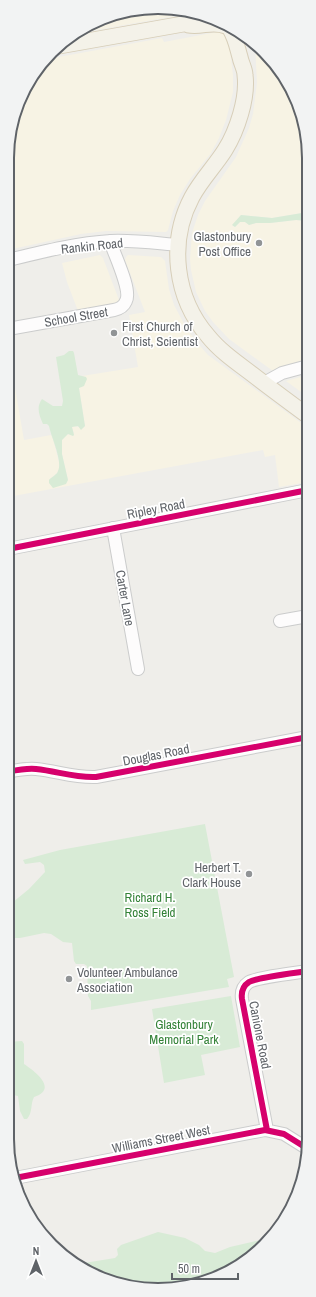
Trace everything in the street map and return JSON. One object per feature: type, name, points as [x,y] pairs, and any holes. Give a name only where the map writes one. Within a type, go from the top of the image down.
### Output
[{"type":"main road","points":[[183,24],[192,18]]},
{"type":"main road","points":[[70,44],[183,24],[197,26],[209,24]]},
{"type":"main road","points":[[233,35],[245,73]]},
{"type":"main road","points":[[247,45],[248,55],[244,95],[236,126],[226,149],[198,187],[188,206],[180,228],[178,265],[181,283],[188,306],[208,337],[217,346],[302,412]]},
{"type":"street","name":"Rankin Road","points":[[14,259],[68,247],[110,241],[151,242],[178,245]]},
{"type":"street","name":"School Street","points":[[14,328],[114,310],[120,308],[126,303],[127,292],[110,241]]},
{"type":"street","points":[[264,383],[282,373],[302,368]]},
{"type":"street","name":"Ripley Road","points":[[14,547],[302,491]]},
{"type":"street","name":"Carter Lane","points":[[113,528],[138,669]]},
{"type":"street","points":[[280,621],[302,617]]},
{"type":"street","name":"Douglas Road","points":[[14,771],[32,769],[45,770],[76,777],[96,777],[302,738]]},
{"type":"street","name":"Canione Road","points":[[267,1130],[242,999],[242,991],[245,986],[253,980],[302,972]]},
{"type":"street","name":"Williams Street West","points":[[19,1177],[267,1130],[284,1134],[302,1145]]},
{"type":"shaded area","points":[[167,14],[179,15],[90,31],[121,19],[139,15]]},
{"type":"shaded area","points":[[222,31],[228,36],[233,75],[233,92],[226,120],[219,138],[211,153],[190,179],[180,195],[173,211],[168,230],[166,232],[106,231],[81,234],[14,249],[15,139],[25,103],[38,78],[54,58],[162,38],[164,42]]},
{"type":"shaded area","points":[[255,52],[272,70],[287,94],[297,121],[302,149],[302,213],[272,218],[241,215],[233,226],[235,227],[240,222],[245,222],[249,225],[256,223],[302,220],[302,363],[273,371],[229,339],[213,322],[205,311],[196,292],[190,259],[192,233],[198,215],[205,201],[236,157],[249,128],[253,114],[257,83]]},
{"type":"shaded area","points":[[100,255],[103,258],[119,302],[78,311],[67,282],[62,263]]},
{"type":"shaded area","points":[[128,255],[161,257],[165,261],[169,289],[174,305],[188,331],[201,347],[208,355],[302,424],[302,483],[279,487],[275,455],[265,457],[263,450],[14,496],[14,388],[24,440],[51,435],[53,439],[59,462],[59,470],[49,480],[52,486],[68,480],[62,454],[62,440],[66,435],[74,433],[72,427],[83,428],[85,426],[79,388],[86,377],[82,376],[138,367],[129,315],[145,312],[125,260]]},
{"type":"shaded area","points":[[302,377],[302,393],[286,381]]},
{"type":"green space","points":[[302,213],[302,220],[256,223],[249,225],[245,222],[240,222],[235,227],[232,225],[241,215],[272,218]]},
{"type":"green space","points":[[69,351],[73,351],[74,353],[78,375],[86,377],[87,379],[84,386],[79,388],[85,426],[81,430],[78,426],[72,427],[74,435],[68,434],[62,440],[62,454],[68,480],[66,484],[53,488],[49,483],[49,480],[57,472],[59,461],[49,426],[47,424],[43,424],[39,414],[39,405],[42,399],[53,406],[62,406],[63,401],[56,357],[64,355]]},
{"type":"green space","name":"Richard H. Ross Field","points":[[205,824],[234,977],[227,979],[229,987],[91,1010],[91,1001],[88,996],[87,966],[84,964],[76,964],[74,961],[72,943],[63,942],[51,934],[44,933],[14,938],[14,901],[29,889],[45,872],[44,865],[40,862],[25,864],[23,860],[60,850]]},
{"type":"green space","name":"Glastonbury Memorial Park","points":[[231,996],[240,1047],[201,1055],[205,1075],[164,1083],[152,1009]]},
{"type":"green space","points":[[22,1041],[24,1044],[24,1064],[39,1076],[45,1085],[41,1094],[34,1097],[30,1114],[27,1119],[24,1119],[20,1111],[18,1096],[14,1095],[14,1042]]},
{"type":"green space","points":[[158,1232],[185,1238],[199,1245],[205,1251],[215,1253],[230,1247],[261,1240],[230,1264],[213,1272],[177,1282],[139,1282],[103,1272],[84,1263],[115,1258],[118,1255],[117,1249],[121,1245]]},
{"type":"cycle path","points":[[14,548],[302,491]]},
{"type":"cycle path","points":[[14,771],[32,769],[96,777],[302,738]]},
{"type":"cycle path","points":[[267,1130],[242,999],[242,992],[244,987],[249,982],[254,980],[302,972]]},
{"type":"cycle path","points":[[19,1177],[265,1130],[284,1134],[302,1145]]},
{"type":"place","name":"Glastonbury Post Office","points":[[259,243]]},
{"type":"place","name":"First Church of Christ, Scientist","points":[[114,333]]},
{"type":"place","name":"Herbert T. Clark House","points":[[249,874]]},
{"type":"place","name":"Volunteer Ambulance Association","points":[[69,979]]}]
